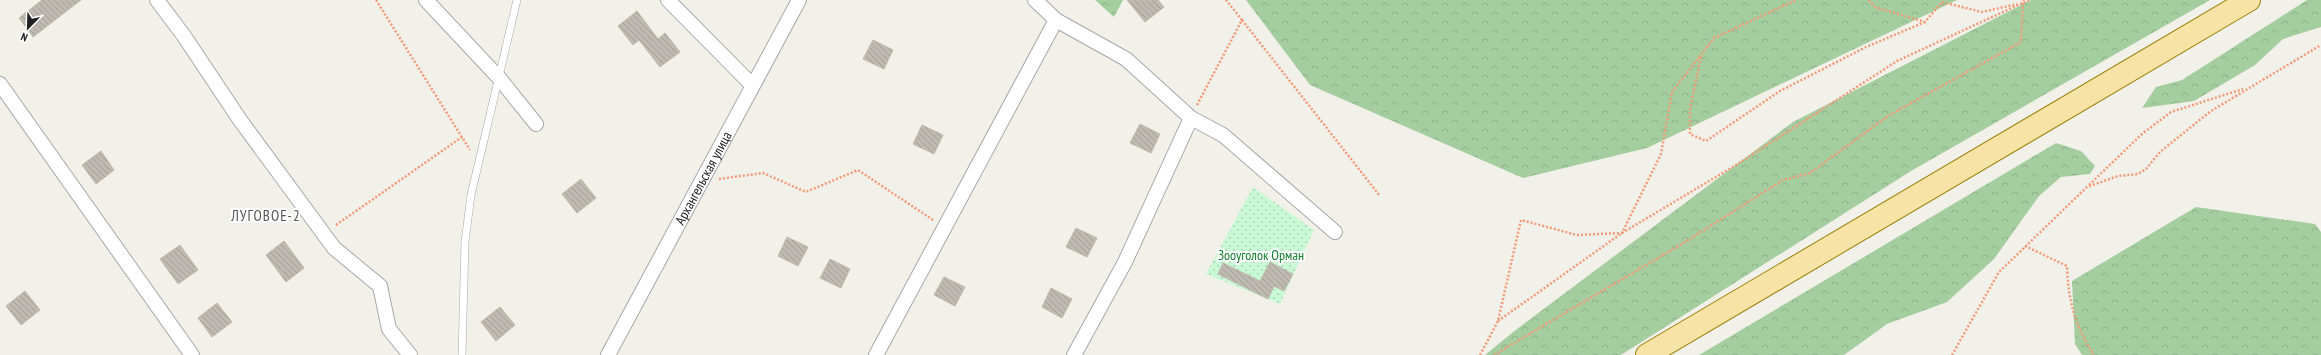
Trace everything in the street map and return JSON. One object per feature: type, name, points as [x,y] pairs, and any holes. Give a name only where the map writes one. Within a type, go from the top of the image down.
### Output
[{"type":"main road","points":[[1647,355],[2249,0]]},
{"type":"street","points":[[157,0],[184,36],[240,120],[334,248],[380,286],[389,329],[410,355]]},
{"type":"street","points":[[426,0],[500,79],[536,124]]},
{"type":"street","points":[[668,0],[752,86]]},
{"type":"street","name":"Архангельская улица","points":[[608,355],[799,0]]},
{"type":"street","points":[[1035,0],[1056,20],[1126,59],[1191,118],[1223,136],[1335,232]]},
{"type":"street","points":[[876,355],[1056,20]]},
{"type":"street","points":[[0,84],[192,355]]},
{"type":"street","points":[[1074,355],[1125,262],[1191,118]]},
{"type":"lane","points":[[462,355],[465,242],[471,195],[518,0]]},
{"type":"path","points":[[376,0],[479,164]]},
{"type":"path","points":[[1226,0],[1380,196]]},
{"type":"path","points":[[1622,233],[1661,154],[1672,92],[1714,38],[1796,0]]},
{"type":"path","points":[[1869,0],[1875,7],[1925,22]]},
{"type":"path","points":[[1701,54],[1690,108],[1690,134],[1706,141],[1780,90],[1866,47],[1925,22],[1942,2],[1982,12],[2029,0]]},
{"type":"path","points":[[1498,321],[1622,233],[1736,165],[1897,61],[2023,1]]},
{"type":"path","points":[[1494,355],[1685,242],[1783,180],[1810,173],[1888,116],[2021,42],[2023,1]]},
{"type":"path","points":[[1191,118],[1242,20]]},
{"type":"path","points":[[2087,187],[2118,176],[2138,174],[2146,169],[2169,143],[2211,111],[2246,88],[2321,45]]},
{"type":"path","points":[[1952,355],[1999,272],[2142,134],[2171,112],[2246,88]]},
{"type":"path","points":[[324,234],[462,138]]},
{"type":"path","points":[[700,182],[763,172],[806,192],[858,170],[945,228]]},
{"type":"path","points":[[1480,355],[1498,321],[1521,220],[1578,235],[1622,233]]},
{"type":"path","points":[[2025,246],[2067,266],[2068,294],[2082,336],[2094,355]]},
{"type":"green space","points":[[1095,0],[1123,0],[1114,17]]},
{"type":"green space","points":[[1246,0],[1957,0],[1647,148],[1523,178],[1310,85]]},
{"type":"green space","points":[[2031,0],[2210,0],[1911,171],[1621,355],[1485,355],[1517,329],[1793,122]]},
{"type":"green space","points":[[2307,0],[2321,0],[2321,27],[2283,39],[2255,65],[2194,101],[2142,108],[2156,87],[2182,80]]},
{"type":"green space","points":[[2056,143],[2081,151],[2095,166],[2090,174],[2061,177],[2039,196],[1994,259],[1947,302],[1887,324],[1844,355],[1699,355]]},
{"type":"green space","name":"Зооуголок Орман","points":[[1253,187],[1314,230],[1280,304],[1206,274]]},
{"type":"green space","points":[[2196,207],[2315,224],[2321,232],[2321,355],[2082,355],[2075,344],[2072,281]]},
{"type":"building","points":[[42,0],[81,0],[33,37],[19,18]]},
{"type":"building","points":[[1127,0],[1158,0],[1164,7],[1145,22]]},
{"type":"building","points":[[637,11],[658,39],[665,33],[680,52],[660,67],[639,40],[633,45],[618,26]]},
{"type":"building","points":[[873,40],[893,50],[884,69],[863,59]]},
{"type":"building","points":[[1140,124],[1160,134],[1151,153],[1130,143]]},
{"type":"building","points":[[922,125],[943,135],[934,154],[913,144]]},
{"type":"building","points":[[101,151],[114,170],[96,184],[82,165]]},
{"type":"building","points":[[581,179],[596,198],[577,213],[562,194]]},
{"type":"building","points":[[1076,228],[1097,238],[1087,257],[1066,247]]},
{"type":"building","points":[[787,237],[808,247],[798,266],[778,256]]},
{"type":"building","points":[[284,241],[304,268],[286,282],[266,255]]},
{"type":"building","points":[[180,245],[198,270],[178,284],[160,259]]},
{"type":"building","points":[[830,259],[850,269],[841,288],[820,278]]},
{"type":"building","points":[[1270,262],[1293,274],[1284,291],[1274,286],[1268,299],[1218,274],[1223,263],[1260,281]]},
{"type":"building","points":[[944,277],[965,287],[955,306],[934,295]]},
{"type":"building","points":[[1051,288],[1072,299],[1062,318],[1042,307]]},
{"type":"building","points":[[25,291],[40,310],[21,325],[6,306]]},
{"type":"building","points":[[217,303],[232,322],[212,337],[198,318]]},
{"type":"building","points":[[500,307],[515,325],[496,341],[481,322]]},
{"type":"district","name":"ЛУГОВОЕ-2","points":[[266,216]]}]
